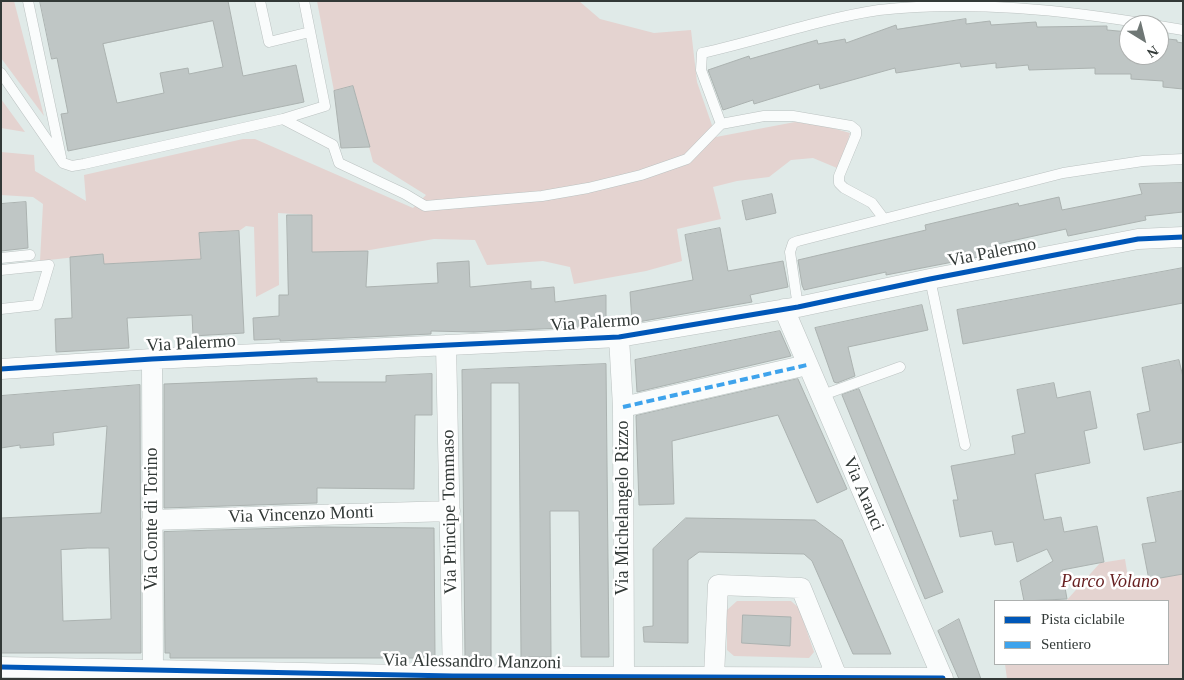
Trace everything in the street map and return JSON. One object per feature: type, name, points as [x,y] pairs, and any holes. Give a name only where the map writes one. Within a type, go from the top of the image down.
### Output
[{"type":"street","name":"Via Palermo","points":[[1,369],[152,359],[619,338],[791,308],[930,278],[1138,239],[1183,237]]},
{"type":"street","name":"Via Aranci","points":[[791,308],[807,365],[943,678]]},
{"type":"street","name":"Via Michelangelo Rizzo","points":[[619,338],[623,407],[624,678]]},
{"type":"street","name":"Via Principe Tommaso","points":[[446,345],[453,678]]},
{"type":"street","name":"Via Conte di Torino","points":[[152,359],[153,674]]},
{"type":"street","points":[[623,407],[807,365]]},
{"type":"street","name":"Via Vincenzo Monti","points":[[152,520],[450,511]]},
{"type":"street","points":[[714,677],[718,585],[801,588],[837,677]]},
{"type":"street","name":"Via Alessandro Manzoni","points":[[1,668],[153,674],[453,678],[943,678]]},
{"type":"lane","points":[[28,1],[63,163]]},
{"type":"lane","points":[[260,1],[269,42],[310,32]]},
{"type":"lane","points":[[1,74],[63,163],[72,166],[283,119],[325,106],[304,1]]},
{"type":"lane","points":[[721,124],[701,70],[702,53],[879,10],[983,5],[1051,11],[1119,20]]},
{"type":"lane","points":[[1169,28],[1183,30]]},
{"type":"lane","points":[[283,119],[334,144],[339,163],[405,194],[425,206],[542,196],[588,188],[641,175],[686,159],[721,124],[764,116],[793,116],[851,126],[856,130],[856,135],[839,183],[844,188],[872,203],[884,219]]},
{"type":"lane","points":[[791,308],[790,252],[793,243],[1063,173],[1143,161],[1183,159]]},
{"type":"lane","points":[[1,258],[30,255]]},
{"type":"lane","points":[[1,270],[49,265],[37,305],[1,310]]},
{"type":"lane","points":[[930,278],[965,445]]},
{"type":"lane","points":[[820,396],[900,366]]},
{"type":"green space","points":[[1,1],[14,1],[44,116],[1,58]]},
{"type":"green space","points":[[317,1],[579,1],[600,19],[654,33],[691,30],[697,82],[716,137],[795,122],[825,126],[850,133],[844,156],[837,168],[813,158],[791,160],[769,177],[737,181],[713,187],[721,219],[677,229],[682,261],[646,271],[574,284],[570,267],[543,261],[487,265],[475,240],[434,239],[364,251],[312,252],[311,215],[278,213],[279,285],[256,297],[254,227],[246,226],[239,231],[199,233],[201,259],[104,264],[103,254],[40,261],[43,204],[33,197],[1,195],[1,152],[34,155],[35,171],[86,201],[84,175],[243,139],[255,139],[413,208],[426,195],[373,162],[353,86],[334,91]]},
{"type":"green space","points":[[1,99],[25,132],[1,128]]},
{"type":"green space","name":"Parco Volano","points":[[1125,559],[1129,584],[1182,574],[1183,679],[1007,679],[1005,665],[1169,665],[1169,600],[1067,600],[1100,563]]},
{"type":"green space","points":[[737,601],[791,601],[799,608],[814,652],[809,658],[734,656],[727,650],[727,610]]},
{"type":"building","points":[[40,1],[228,1],[243,76],[296,65],[304,102],[68,151],[61,114],[68,113],[57,58],[52,59]],"holes":[[[213,21],[223,67],[189,74],[188,68],[160,73],[164,93],[117,103],[103,44]]]},
{"type":"building","points":[[966,19],[966,24],[990,21],[991,25],[1036,22],[1037,27],[1107,26],[1107,30],[1119,31],[1119,65],[1169,65],[1169,39],[1177,40],[1177,42],[1183,43],[1183,89],[1163,87],[1163,81],[1131,79],[1131,74],[1095,74],[1095,68],[1029,70],[1028,65],[996,68],[996,63],[961,67],[960,63],[896,73],[895,68],[820,89],[819,84],[754,104],[753,100],[723,110],[708,70],[749,56],[750,59],[817,40],[818,44],[845,39],[846,43],[896,25],[897,29]]},
{"type":"building","points":[[353,86],[370,147],[341,148],[334,91]]},
{"type":"building","points":[[1183,183],[1183,212],[1145,216],[1146,220],[1068,236],[1066,229],[993,245],[994,254],[886,275],[886,272],[804,290],[802,285],[798,260],[926,230],[925,225],[1018,203],[1019,206],[1059,197],[1062,210],[1142,194],[1139,184]]},
{"type":"building","points":[[772,194],[776,213],[746,220],[742,201]]},
{"type":"building","points":[[26,202],[28,248],[1,251],[1,204]]},
{"type":"building","points":[[287,215],[312,215],[312,252],[368,251],[366,287],[438,283],[437,263],[469,261],[470,287],[531,281],[531,289],[554,287],[555,302],[606,295],[606,326],[474,332],[431,331],[431,334],[280,341],[280,339],[254,340],[253,318],[279,316],[279,295],[288,295]]},
{"type":"building","points":[[720,228],[728,271],[783,261],[788,287],[750,295],[752,302],[632,323],[630,292],[693,280],[685,235]]},
{"type":"building","points":[[239,231],[244,333],[193,336],[192,315],[127,318],[129,348],[56,352],[55,319],[72,318],[70,257],[103,254],[104,264],[201,259],[199,233]]},
{"type":"building","points":[[1183,268],[1183,303],[963,344],[957,310]]},
{"type":"building","points":[[922,305],[928,330],[848,347],[855,376],[837,383],[834,382],[815,328]]},
{"type":"building","points":[[780,331],[791,356],[637,392],[635,360]]},
{"type":"building","points":[[1179,360],[1183,377],[1183,442],[1144,450],[1137,414],[1150,411],[1142,368]]},
{"type":"building","points":[[606,364],[609,657],[581,657],[579,511],[550,511],[551,657],[521,657],[519,383],[491,383],[491,657],[465,657],[462,370]]},
{"type":"building","points":[[432,374],[432,415],[415,415],[414,489],[317,488],[317,503],[164,508],[164,384],[317,378],[317,382],[386,382],[386,376]]},
{"type":"building","points":[[798,379],[847,489],[817,503],[778,415],[672,441],[674,504],[639,505],[636,416]]},
{"type":"building","points":[[1054,383],[1057,398],[1090,391],[1097,428],[1084,431],[1090,463],[1035,474],[1044,520],[1061,517],[1064,532],[1097,526],[1104,562],[1062,570],[1067,599],[1024,600],[1020,581],[1053,561],[1047,549],[1017,562],[1013,542],[995,545],[992,531],[960,537],[953,500],[958,500],[951,466],[1015,454],[1012,436],[1025,433],[1017,390]]},
{"type":"building","points":[[140,385],[141,653],[1,653],[1,518],[101,513],[107,426],[53,433],[54,445],[20,448],[20,445],[1,448],[1,396]],"holes":[[[109,548],[111,619],[63,621],[61,550]]]},
{"type":"building","points":[[859,389],[943,592],[925,599],[842,395]]},
{"type":"building","points":[[1183,491],[1183,574],[1149,580],[1142,544],[1156,542],[1147,498]]},
{"type":"building","points":[[686,518],[815,520],[842,540],[891,654],[853,654],[812,561],[804,554],[699,552],[688,560],[688,643],[644,642],[643,627],[653,626],[653,549]]},
{"type":"building","points":[[318,527],[434,528],[435,658],[170,658],[170,653],[165,653],[164,532]]},
{"type":"building","points":[[743,615],[791,617],[790,646],[742,643]]},
{"type":"building","points":[[959,619],[981,679],[959,679],[938,631]]},
{"type":"marked path","points":[[623,407],[807,365]]},
{"type":"cycle path","points":[[1,369],[152,359],[619,337],[798,307],[930,279],[1138,239],[1183,237]]},
{"type":"cycle path","points":[[1,667],[453,676],[943,678]]}]
